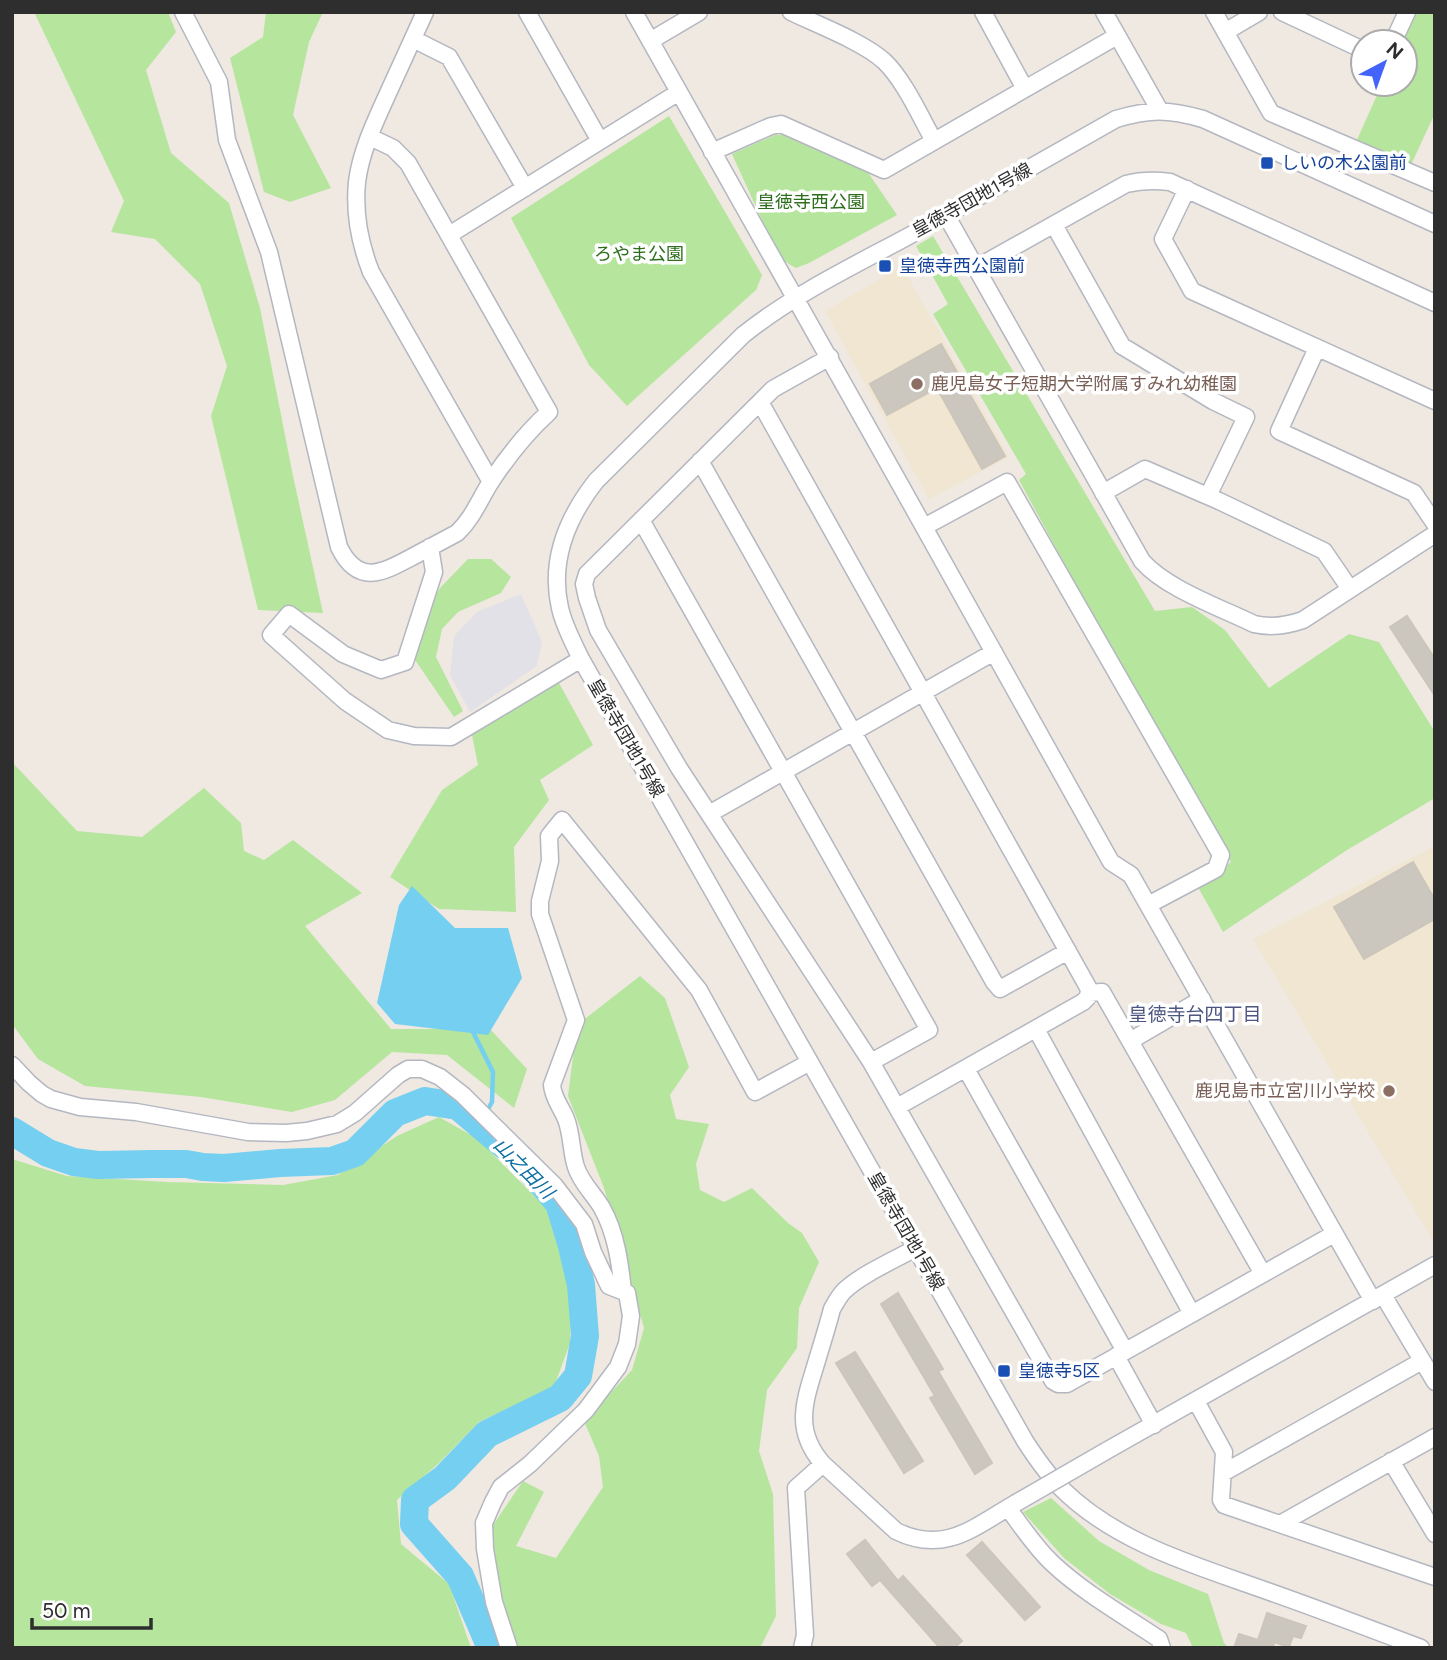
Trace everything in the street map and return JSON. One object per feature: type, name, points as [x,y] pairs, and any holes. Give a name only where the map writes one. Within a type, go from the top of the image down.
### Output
[{"type":"street","points":[[183,12],[219,82],[227,140],[269,252],[339,547],[351,566],[375,574],[388,570],[457,533],[528,431],[549,412],[408,163],[393,148],[370,137]]},
{"type":"street","points":[[425,12],[361,162],[356,208],[363,252],[371,272],[491,482]]},
{"type":"street","points":[[527,12],[600,141]]},
{"type":"street","points":[[634,12],[1111,862],[1131,876],[1335,1234],[1435,1382]]},
{"type":"street","points":[[650,41],[699,12]]},
{"type":"street","points":[[791,12],[867,48],[884,61],[897,76],[934,141]]},
{"type":"street","points":[[983,12],[1025,89]]},
{"type":"street","points":[[1104,12],[1160,111]]},
{"type":"street","points":[[1214,12],[1271,113],[1435,183]]},
{"type":"street","points":[[1225,32],[1259,12]]},
{"type":"street","points":[[1282,12],[1349,43]]},
{"type":"street","points":[[712,152],[781,124],[884,170],[1117,36]]},
{"type":"street","points":[[413,39],[449,57],[525,187]]},
{"type":"street","points":[[449,234],[679,92]]},
{"type":"street","name":"皇徳寺団地1号線","points":[[1421,1648],[1134,1540],[1097,1518],[1062,1489],[1039,1463],[581,659],[568,634],[560,608],[557,568],[561,545],[570,520],[596,481],[743,335],[796,298],[1116,119],[1136,113],[1160,111],[1185,114],[1212,123],[1435,224]]},
{"type":"street","points":[[976,268],[1126,184],[1140,180],[1170,182],[1435,303]]},
{"type":"street","points":[[1186,190],[1164,239],[1192,291],[1435,401]]},
{"type":"street","points":[[946,215],[1149,569],[1179,588],[1254,624],[1267,627],[1292,624],[1303,620],[1435,534]]},
{"type":"street","points":[[1054,225],[1122,346],[1213,401],[1246,417],[1208,496]]},
{"type":"street","points":[[1317,348],[1279,431],[1414,492],[1435,524]]},
{"type":"street","points":[[830,357],[773,388],[587,574],[584,584],[598,630],[679,768],[871,1062],[1053,1381],[1067,1384],[1335,1234]]},
{"type":"street","points":[[760,402],[1089,989],[1088,997],[1083,1002],[897,1107]]},
{"type":"street","points":[[700,461],[1000,989],[1068,951]]},
{"type":"street","points":[[1103,493],[1145,468],[1324,551],[1350,589]]},
{"type":"street","points":[[924,527],[1007,482],[1220,855],[1216,869],[1148,905]]},
{"type":"street","points":[[641,520],[929,1030],[871,1062]]},
{"type":"street","points":[[430,547],[434,572],[404,662],[381,670],[343,654],[289,614],[271,635],[345,701],[388,730],[414,736],[451,737],[581,659]]},
{"type":"street","points":[[709,814],[994,652]]},
{"type":"street","points":[[623,1291],[613,1236],[602,1209],[576,1167],[567,1121],[553,1094],[552,1085],[576,1020],[540,914],[540,901],[550,862],[549,836],[562,820],[699,990],[755,1092],[810,1062]]},
{"type":"street","points":[[1089,993],[1102,992],[1263,1274]]},
{"type":"street","points":[[1130,1041],[1202,999]]},
{"type":"street","points":[[1036,1029],[1192,1314]]},
{"type":"street","points":[[12,1065],[42,1094],[80,1107],[136,1112],[248,1132],[286,1133],[337,1124],[355,1113],[398,1074],[408,1069],[422,1069],[440,1077],[463,1095],[555,1186],[584,1224],[608,1286],[627,1293],[631,1316],[627,1344],[618,1367],[586,1410],[530,1464],[501,1487],[484,1523],[485,1549],[494,1602],[509,1648]]},
{"type":"street","points":[[966,1069],[1120,1354],[1154,1425]]},
{"type":"street","points":[[916,1248],[858,1281],[837,1299],[804,1405],[806,1437],[822,1464],[896,1531],[924,1542],[957,1536],[1435,1265]]},
{"type":"street","points":[[1223,1473],[1422,1361]]},
{"type":"street","points":[[1196,1401],[1224,1452],[1221,1500],[1224,1505],[1435,1577]]},
{"type":"street","points":[[1280,1524],[1435,1437]]},
{"type":"street","points":[[1391,1461],[1435,1534]]},
{"type":"street","points":[[802,1648],[805,1635],[796,1488],[822,1464]]},
{"type":"street","points":[[1012,1506],[1038,1548],[1058,1568],[1084,1589],[1159,1639],[1162,1648]]},
{"type":"shaded area","name":"鹿児島女子短期大学附属すみれ幼稚園","points":[[902,266],[1009,457],[929,499],[825,311]]},
{"type":"shaded area","points":[[521,594],[542,642],[537,666],[470,712],[450,675],[454,636],[477,612]]},
{"type":"shaded area","name":"鹿児島市立宮川小学校","points":[[1435,846],[1435,1244],[1253,939]]},
{"type":"green space","points":[[34,12],[168,12],[176,32],[146,70],[171,153],[229,203],[260,308],[323,613],[258,610],[211,416],[227,366],[200,284],[155,239],[111,232],[124,201]]},
{"type":"green space","points":[[266,12],[323,12],[309,42],[293,115],[331,188],[290,202],[264,192],[230,58],[263,37]]},
{"type":"green space","points":[[1415,12],[1435,12],[1435,113],[1411,165],[1356,142],[1376,98],[1419,98],[1419,28],[1408,28]]},
{"type":"green space","name":"ろやま公園","points":[[669,116],[762,275],[756,290],[627,406],[589,365],[511,218]]},
{"type":"green space","name":"皇徳寺西公園","points":[[784,134],[867,171],[897,215],[796,268],[779,258],[732,154],[775,135]]},
{"type":"green space","points":[[933,236],[1155,611],[1192,607],[1225,630],[1269,688],[1349,634],[1379,642],[1435,732],[1435,798],[1347,850],[1223,932],[1199,889],[1231,862],[1166,751],[1019,480],[1026,474],[933,314],[948,304],[916,246]]},
{"type":"green space","points":[[468,559],[491,559],[511,577],[501,593],[458,612],[442,629],[436,657],[463,711],[454,717],[411,654],[420,622],[440,588]]},
{"type":"green space","points":[[559,683],[593,745],[540,780],[549,800],[514,847],[516,912],[439,909],[390,877],[442,790],[478,765],[471,730]]},
{"type":"green space","points":[[12,762],[77,831],[142,837],[204,788],[241,823],[244,851],[264,860],[293,840],[362,893],[305,926],[391,1029],[490,1029],[527,1069],[514,1108],[447,1055],[392,1052],[335,1100],[292,1112],[201,1097],[85,1086],[38,1059],[12,1024]]},
{"type":"green space","points":[[640,976],[665,998],[689,1067],[670,1095],[676,1119],[709,1124],[696,1164],[700,1190],[724,1202],[752,1188],[802,1233],[819,1262],[799,1308],[797,1348],[767,1390],[759,1451],[773,1494],[776,1616],[760,1648],[512,1648],[491,1569],[489,1531],[523,1481],[544,1492],[516,1546],[556,1558],[603,1487],[599,1456],[584,1421],[632,1370],[644,1328],[604,1188],[568,1096],[577,1025]]},
{"type":"green space","points":[[439,1117],[478,1139],[550,1212],[572,1288],[570,1343],[554,1387],[479,1422],[439,1463],[397,1500],[401,1544],[449,1584],[471,1648],[12,1648],[12,1159],[67,1176],[283,1185],[338,1175],[397,1136]]},
{"type":"green space","points":[[1051,1498],[1099,1541],[1149,1570],[1208,1594],[1224,1643],[1229,1648],[1193,1648],[1186,1633],[1161,1624],[1110,1594],[1064,1558],[1023,1512]]},
{"type":"water","points":[[412,886],[455,928],[508,928],[522,978],[488,1035],[395,1024],[377,1003],[399,905]]},
{"type":"building","points":[[941,344],[1005,456],[982,469],[937,388],[887,415],[870,384]]},
{"type":"building","points":[[1407,616],[1435,659],[1435,696],[1390,627]]},
{"type":"building","points":[[1413,862],[1435,900],[1435,919],[1364,959],[1334,907]]},
{"type":"building","points":[[898,1293],[943,1369],[938,1371],[992,1463],[975,1474],[930,1398],[935,1396],[881,1304]]},
{"type":"building","points":[[855,1352],[923,1461],[904,1473],[836,1363]]},
{"type":"building","points":[[865,1540],[898,1581],[903,1576],[962,1641],[954,1648],[940,1648],[880,1580],[872,1586],[847,1554]]},
{"type":"building","points":[[982,1542],[1040,1607],[1025,1620],[967,1555]]},
{"type":"building","points":[[1267,1613],[1306,1626],[1301,1638],[1293,1636],[1289,1647],[1274,1642],[1273,1648],[1234,1648],[1239,1634],[1258,1640]]},
{"type":"waterway","points":[[472,1030],[493,1072],[492,1102],[486,1113]]},
{"type":"waterway","name":"山之田川","points":[[12,1131],[48,1153],[74,1162],[98,1165],[186,1164],[224,1168],[332,1161],[355,1153],[395,1113],[425,1101],[458,1106],[522,1160],[559,1203],[572,1246],[581,1285],[585,1336],[578,1376],[560,1398],[487,1434],[445,1478],[415,1500],[414,1524],[460,1576],[491,1648]]},
{"type":"place","name":"しいの木公園前","points":[[1267,163]]},
{"type":"place","name":"皇徳寺西公園前","points":[[885,266]]},
{"type":"place","name":"鹿児島女子短期大学附属すみれ幼稚園","points":[[917,384]]},
{"type":"place","name":"鹿児島市立宮川小学校","points":[[1389,1091]]},
{"type":"place","name":"皇徳寺5区","points":[[1004,1371]]},
{"type":"district","name":"皇徳寺台四丁目","points":[[1195,1014]]}]
